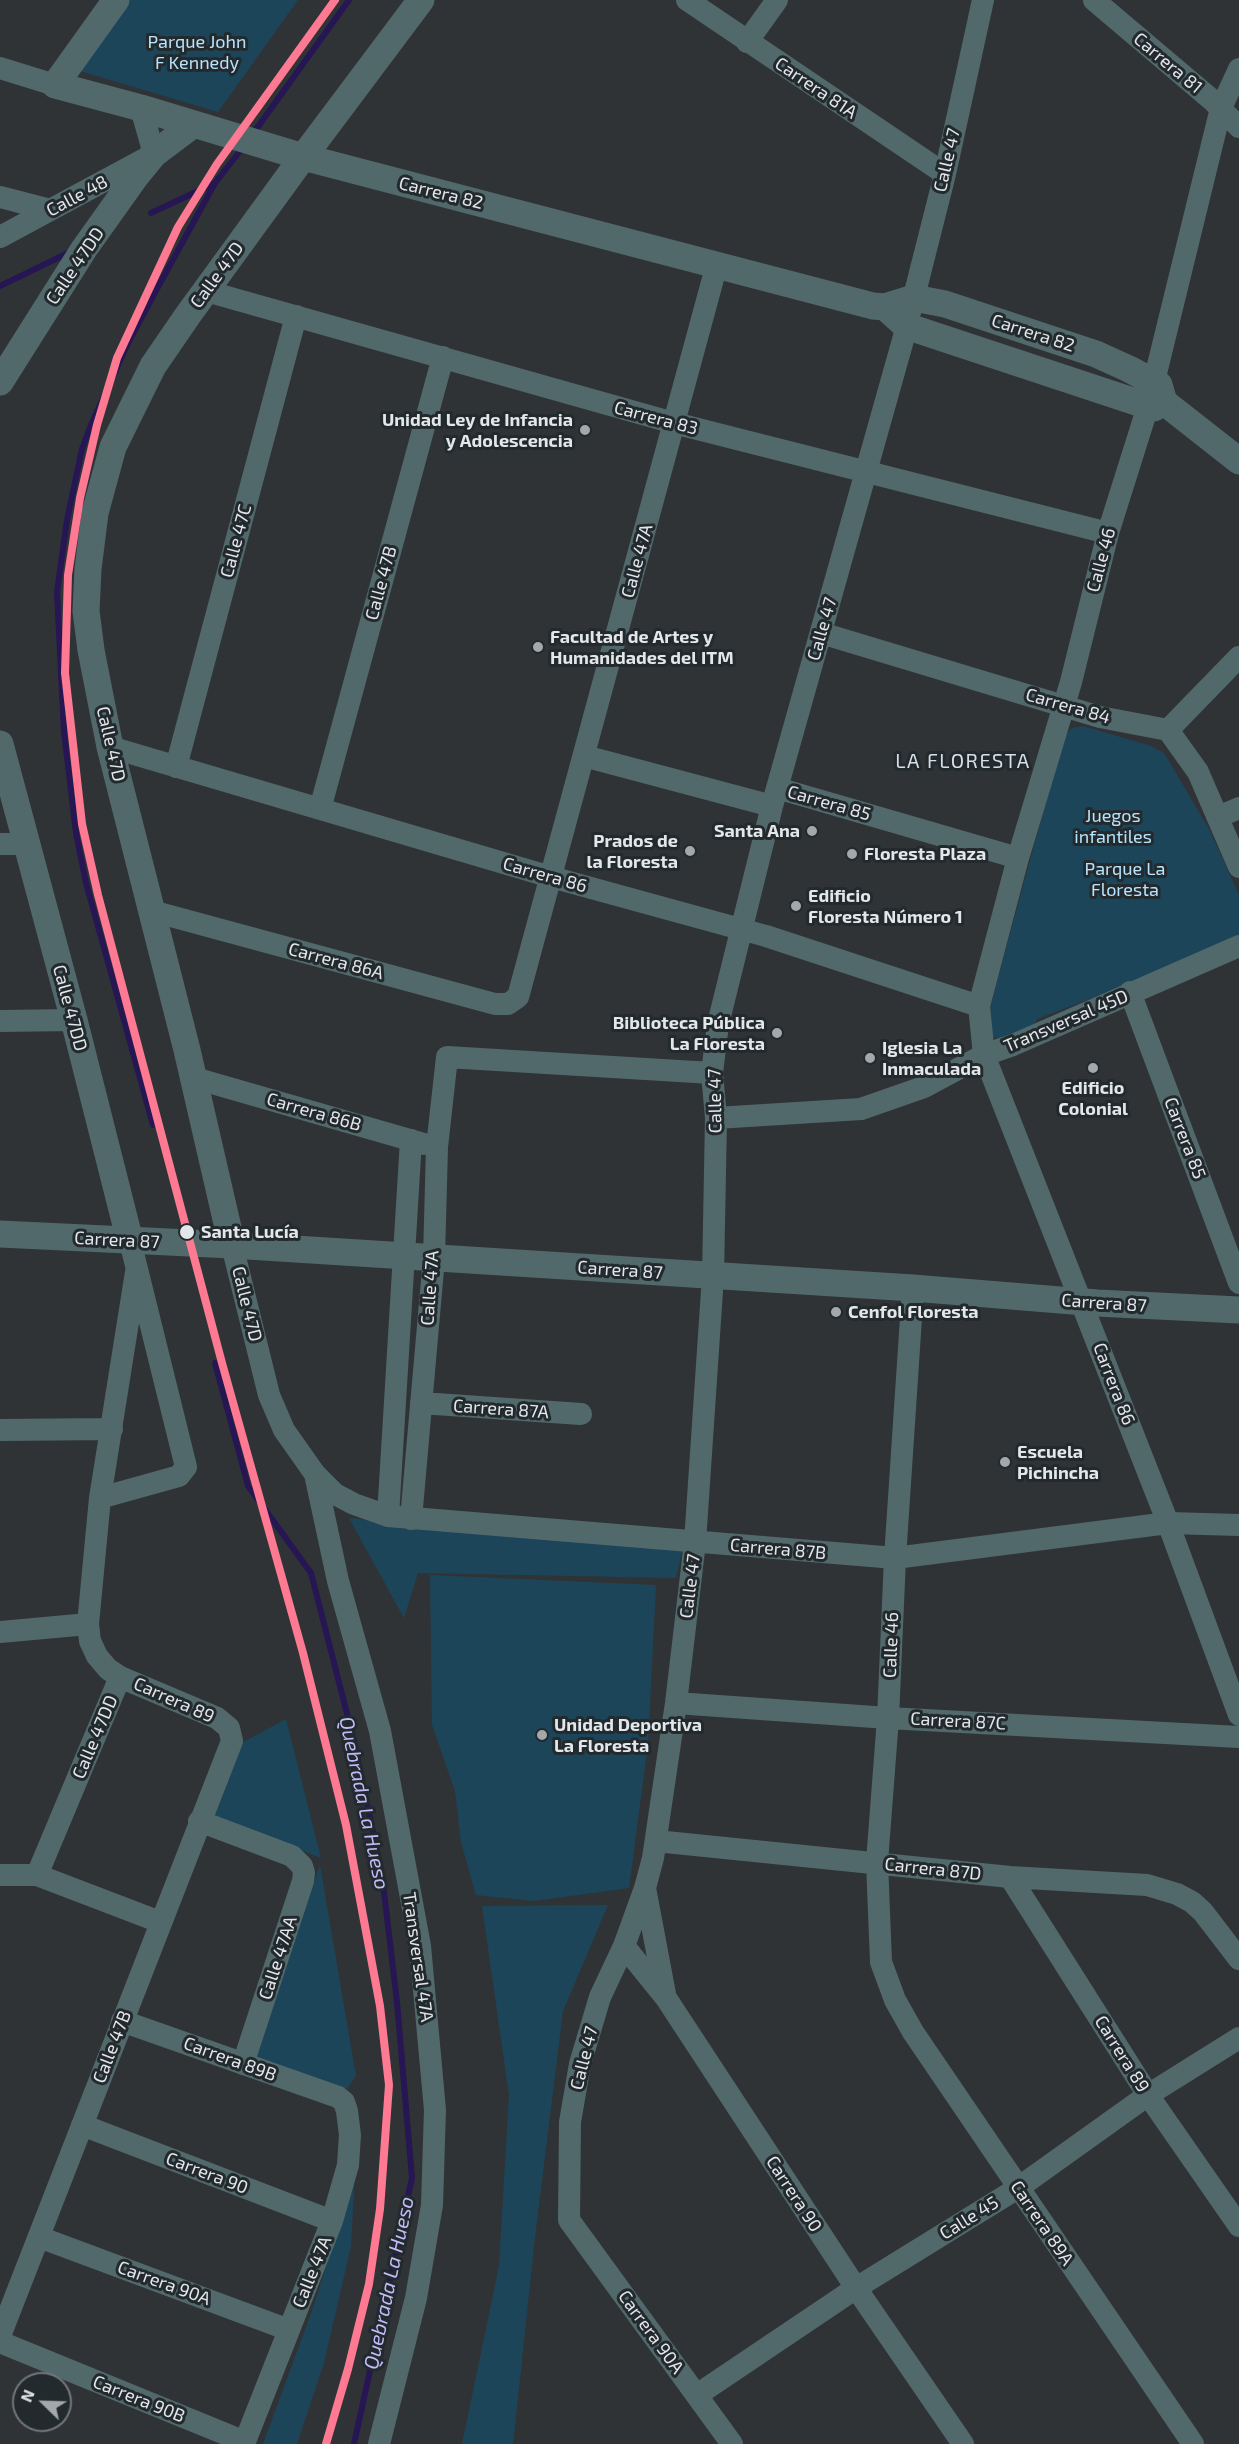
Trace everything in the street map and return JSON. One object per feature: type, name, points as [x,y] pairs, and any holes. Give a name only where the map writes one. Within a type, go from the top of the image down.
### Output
[{"type":"street","points":[[55,85],[116,0]]},
{"type":"street","name":"Calle 47D","points":[[387,1516],[354,1504],[335,1494],[315,1474],[284,1430],[269,1395],[110,747],[91,650],[86,611],[88,569],[95,513],[110,456],[153,366],[303,157],[421,0]]},
{"type":"street","name":"Carrera 81A","points":[[687,0],[945,174]]},
{"type":"street","points":[[747,42],[777,0]]},
{"type":"street","name":"Calle 47","points":[[569,2220],[570,2122],[580,2064],[600,1997],[624,1946],[645,1888],[656,1842],[676,1702],[695,1542],[713,1276],[716,1118],[712,1074],[718,1023],[774,797],[914,298],[945,174],[983,0]]},
{"type":"street","name":"Carrera 81","points":[[1094,0],[1221,108],[1239,127]]},
{"type":"street","name":"Carrera 82","points":[[0,68],[303,157],[885,308],[906,326],[1155,397]]},
{"type":"street","name":"Calle 46","points":[[984,1055],[979,1006],[1018,858],[1064,706],[1108,533],[1155,397],[1221,108],[1239,69]]},
{"type":"street","points":[[141,108],[154,154]]},
{"type":"street","name":"Calle 47DD","points":[[0,381],[84,249],[154,154],[203,127]]},
{"type":"street","name":"Calle 48","points":[[0,237],[154,154]]},
{"type":"street","points":[[0,196],[50,210]]},
{"type":"street","name":"Calle 47A","points":[[518,997],[717,264]]},
{"type":"street","name":"Carrera 83","points":[[206,291],[674,423],[1108,533]]},
{"type":"street","name":"Carrera 82","points":[[885,308],[914,298],[945,304],[1096,354],[1239,461]]},
{"type":"street","name":"Calle 47C","points":[[176,767],[296,316]]},
{"type":"street","name":"Calle 47B","points":[[320,809],[442,357]]},
{"type":"street","name":"Carrera 84","points":[[821,633],[1100,717],[1168,730]]},
{"type":"street","points":[[1239,657],[1168,730],[1198,772],[1239,867]]},
{"type":"street","name":"Calle 47DD","points":[[0,744],[13,844],[74,1020],[186,1467],[179,1476],[100,1498]]},
{"type":"street","name":"Carrera 86","points":[[110,747],[551,878],[740,928],[979,1006]]},
{"type":"street","name":"Carrera 85","points":[[584,756],[774,797],[1018,858]]},
{"type":"street","points":[[1218,817],[1239,808]]},
{"type":"street","name":"Carrera 86A","points":[[152,911],[495,1004],[508,1004],[518,997]]},
{"type":"street","name":"Transversal 45D","points":[[716,1118],[861,1109],[924,1087],[984,1055],[1013,1045],[1239,946]]},
{"type":"street","name":"Carrera 85","points":[[1130,992],[1239,1284]]},
{"type":"street","points":[[0,1021],[74,1020]]},
{"type":"street","name":"Carrera 86","points":[[984,1055],[1083,1302],[1239,1715]]},
{"type":"street","name":"Calle 47A","points":[[411,1519],[434,1258],[437,1147],[447,1057],[712,1074]]},
{"type":"street","name":"Carrera 86B","points":[[191,1077],[437,1147]]},
{"type":"street","name":"Calle 47A","points":[[387,1516],[411,1140]]},
{"type":"street","name":"Carrera 87","points":[[0,1234],[232,1245],[913,1288],[1083,1302],[1239,1310]]},
{"type":"street","name":"Calle 47DD","points":[[37,1875],[120,1677],[108,1669],[97,1656],[90,1641],[88,1624],[100,1498],[136,1272]]},
{"type":"street","name":"Calle 46","points":[[895,2000],[881,1962],[878,1862],[913,1288]]},
{"type":"street","name":"Carrera 87A","points":[[421,1403],[581,1414]]},
{"type":"street","points":[[0,1430],[112,1429]]},
{"type":"street","name":"Transversal 47A","points":[[315,1474],[338,1581],[380,1731],[420,1946],[435,2110],[432,2205],[416,2298],[379,2444]]},
{"type":"street","name":"Carrera 87B","points":[[387,1516],[895,1558],[1168,1523],[1239,1525]]},
{"type":"street","points":[[0,1632],[88,1624]]},
{"type":"street","name":"Carrera 89","points":[[120,1677],[218,1718],[226,1724],[232,1734],[232,1742],[224,1758]]},
{"type":"street","name":"Carrera 87C","points":[[676,1702],[888,1718],[1239,1737]]},
{"type":"street","name":"Calle 47B","points":[[0,2336],[224,1758]]},
{"type":"street","name":"Calle 47AA","points":[[199,1821],[292,1856],[302,1866],[303,1881],[243,2064]]},
{"type":"street","name":"Carrera 87D","points":[[656,1842],[878,1862],[1010,1877],[1147,1886],[1177,1894],[1192,1902],[1203,1912],[1239,1959]]},
{"type":"street","points":[[0,1875],[37,1875],[160,1922]]},
{"type":"street","name":"Carrera 89","points":[[1010,1877],[1148,2095],[1239,2226]]},
{"type":"street","points":[[645,1888],[666,1998]]},
{"type":"street","name":"Carrera 90","points":[[624,1946],[666,1998],[856,2288],[963,2444]]},
{"type":"street","name":"Carrera 89A","points":[[895,2000],[913,2032],[1193,2444]]},
{"type":"street","name":"Carrera 89B","points":[[122,2021],[338,2097]]},
{"type":"street","name":"Calle 45","points":[[698,2395],[856,2288],[1018,2188],[1148,2095],[1239,2038]]},
{"type":"street","name":"Calle 47A","points":[[244,2443],[332,2221],[348,2165],[350,2135],[345,2102],[338,2097]]},
{"type":"street","name":"Carrera 90","points":[[82,2125],[332,2221]]},
{"type":"street","name":"Carrera 90A","points":[[569,2220],[732,2444]]},
{"type":"street","name":"Carrera 90A","points":[[39,2237],[289,2330]]},
{"type":"street","name":"Carrera 90B","points":[[0,2342],[244,2443]]},
{"type":"green space","name":"Parque John F Kennedy","points":[[130,0],[298,0],[218,112],[80,71]]},
{"type":"green space","name":"Parque La Floresta","points":[[1083,726],[1151,746],[1164,753],[1209,829],[1239,895],[1239,938],[1214,951],[1037,1019],[1030,1033],[1003,1039],[991,1037],[985,1025],[1064,736],[1072,728]]},
{"type":"green space","points":[[349,1518],[682,1551],[676,1578],[418,1573],[404,1618]]},
{"type":"green space","name":"Unidad Deportiva La Floresta","points":[[430,1575],[656,1585],[648,1744],[629,1888],[534,1901],[476,1895],[461,1842],[455,1791],[432,1725]]},
{"type":"green space","points":[[286,1719],[321,1858],[212,1816],[240,1744]]},
{"type":"green space","points":[[320,1865],[356,2076],[347,2089],[254,2060]]},
{"type":"green space","points":[[608,1905],[563,2011],[535,2237],[513,2444],[462,2444],[499,2266],[509,2095],[482,1906]]},
{"type":"green space","points":[[356,2150],[351,2246],[324,2363],[297,2444],[263,2444],[328,2261]]},
{"type":"waterway","name":"Quebrada La Hueso","points":[[252,135],[349,0]]},
{"type":"waterway","name":"Quebrada La Hueso","points":[[153,1125],[86,883],[76,833],[64,732],[57,592],[67,520],[82,449],[91,425],[128,343],[215,183],[244,146]]},
{"type":"waterway","points":[[151,213],[215,183]]},
{"type":"waterway","points":[[0,286],[72,251]]},
{"type":"waterway","name":"Quebrada La Hueso","points":[[215,1363],[248,1486],[311,1573],[354,1741],[382,1875],[397,2002],[412,2178],[354,2444]]},
{"type":"transit line","points":[[326,2444],[369,2284],[380,2209],[389,2085],[380,2006],[346,1825],[303,1653],[222,1363],[98,895],[82,824],[65,673],[68,575],[80,498],[97,425],[117,358],[178,227],[217,164],[335,0]]},
{"type":"place","name":"Unidad Ley de Infancia y Adolescencia","points":[[585,430]]},
{"type":"place","name":"Facultad de Artes y Humanidades del ITM","points":[[538,647]]},
{"type":"place","name":"Santa Ana","points":[[812,831]]},
{"type":"place","name":"Prados de la Floresta","points":[[690,851]]},
{"type":"place","name":"Floresta Plaza","points":[[852,854]]},
{"type":"place","name":"Edificio Floresta Número 1","points":[[796,906]]},
{"type":"place","name":"Biblioteca Pública La Floresta","points":[[777,1033]]},
{"type":"place","name":"Iglesia La Inmaculada","points":[[870,1058]]},
{"type":"place","name":"Edificio Colonial","points":[[1093,1068]]},
{"type":"place","name":"Santa Lucía","points":[[187,1232]]},
{"type":"place","name":"Cenfol Floresta","points":[[836,1312]]},
{"type":"place","name":"Escuela Pichincha","points":[[1005,1462]]},
{"type":"place","name":"Unidad Deportiva La Floresta","points":[[542,1735]]},
{"type":"district","name":"LA FLORESTA","points":[[963,761]]},
{"type":"park label","name":"Juegos infantiles","points":[[1113,826]]}]
